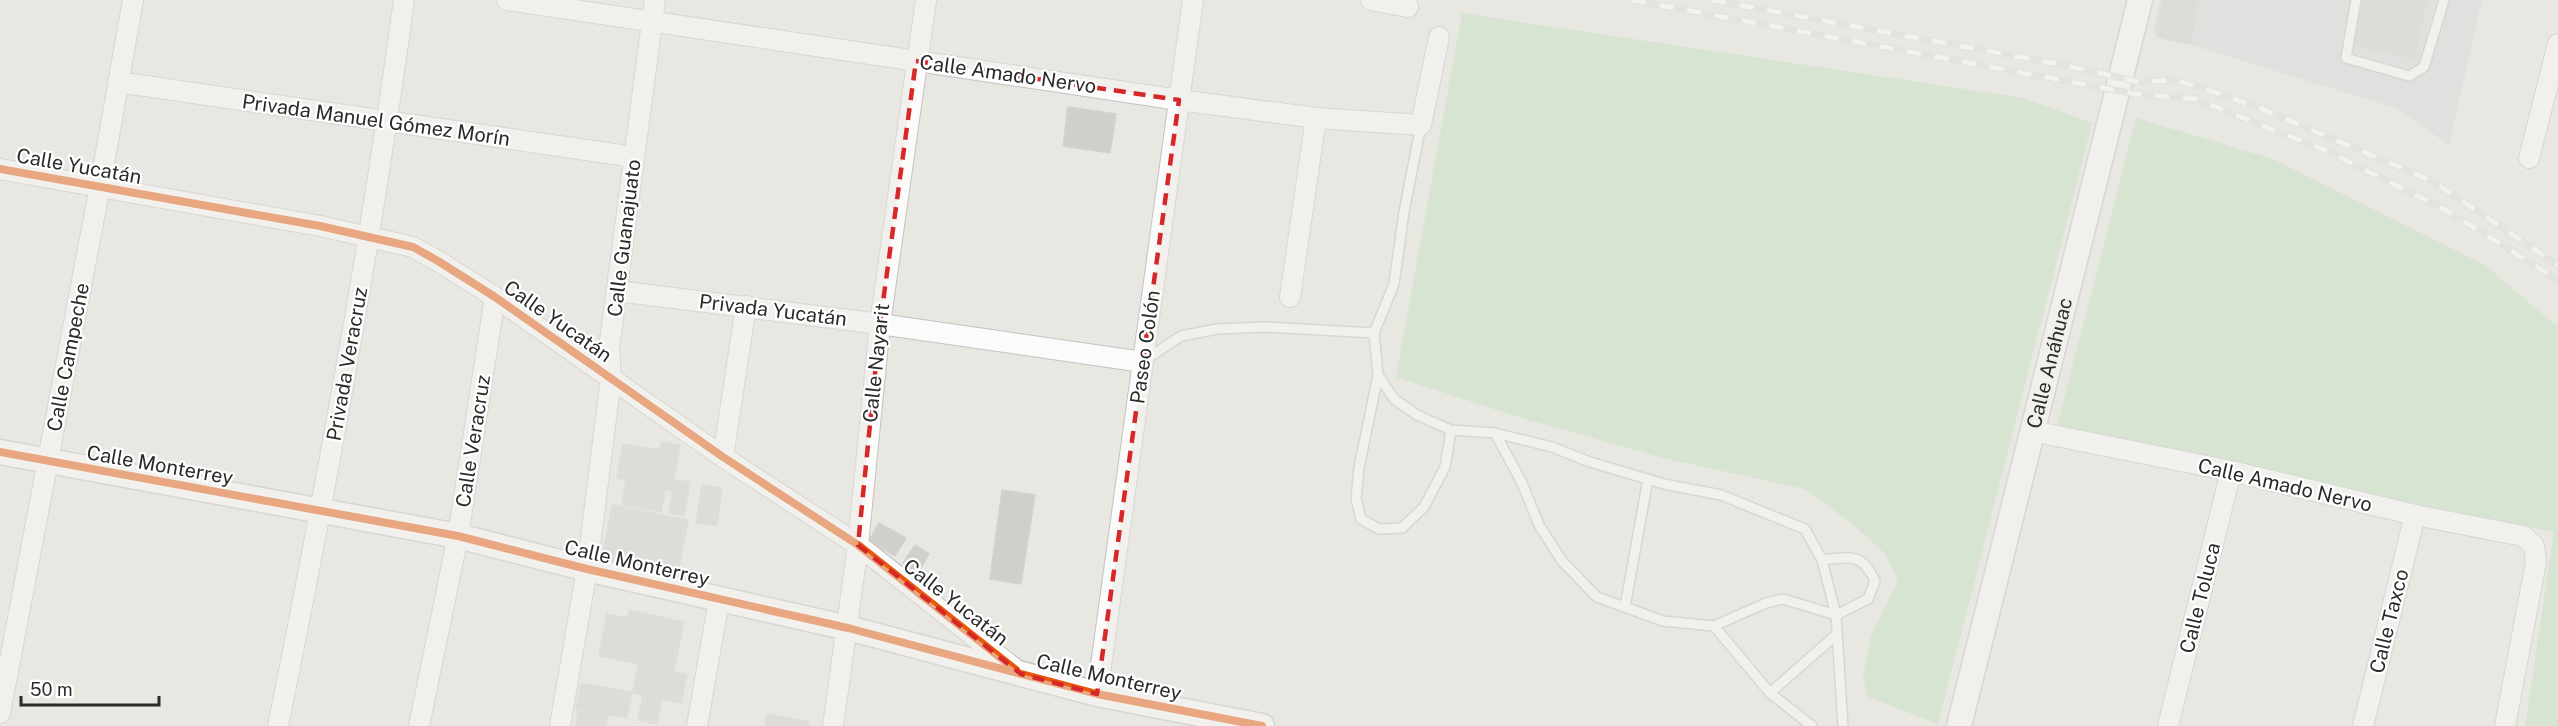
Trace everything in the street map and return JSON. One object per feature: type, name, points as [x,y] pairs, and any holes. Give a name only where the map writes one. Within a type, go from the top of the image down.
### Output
[{"type":"street","name":"Calle Campeche","points":[[0,713],[133,0]]},
{"type":"street","name":"Privada Veracruz","points":[[278,726],[322,511],[369,236],[404,0]]},
{"type":"street","name":"Calle Amado Nervo","points":[[507,0],[1179,100],[1316,118],[1421,126]]},
{"type":"street","name":"Calle Guanajuato","points":[[560,726],[587,569],[611,378],[609,348],[655,0]]},
{"type":"street","name":"Calle Nayarit","points":[[833,726],[858,545],[880,324],[926,0]]},
{"type":"street","name":"Paseo Colón","points":[[1097,694],[1193,0]]},
{"type":"street","points":[[1371,0],[1408,7]]},
{"type":"street","name":"Calle Anáhuac","points":[[1959,726],[2140,0]]},
{"type":"street","points":[[1421,126],[1439,37]]},
{"type":"street","points":[[2529,159],[2558,44]]},
{"type":"street","name":"Privada Manuel Gómez Morín","points":[[118,82],[387,123],[634,157]]},
{"type":"street","points":[[1290,297],[1316,118]]},
{"type":"street","name":"Calle Yucatán","points":[[0,170],[100,186],[369,236],[413,248],[495,297],[723,457],[858,545],[1021,674]]},
{"type":"street","name":"Privada Yucatán","points":[[617,291],[880,324],[1143,362]]},
{"type":"street","name":"Calle Veracruz","points":[[419,726],[458,536],[495,297]]},
{"type":"street","points":[[723,457],[746,306]]},
{"type":"street","name":"Calle Amado Nervo","points":[[2032,431],[2231,471],[2415,515],[2523,536],[2534,546],[2536,562],[2505,726]]},
{"type":"street","name":"Calle Monterrey","points":[[0,452],[458,536],[587,569],[848,628],[1097,694],[1262,726]]},
{"type":"street","name":"Calle Toluca","points":[[2169,726],[2231,471]]},
{"type":"street","name":"Calle Taxco","points":[[2362,726],[2415,515]]},
{"type":"street","points":[[697,726],[719,600]]},
{"type":"lane","points":[[2356,0],[2346,58],[2409,76],[2424,68],[2444,0]]},
{"type":"lane","points":[[1421,126],[1404,212],[1394,284],[1374,333],[1378,375],[1359,468],[1356,499],[1361,519],[1379,529],[1402,528],[1424,507],[1445,467],[1450,430]]},
{"type":"lane","points":[[1143,362],[1181,336],[1217,329],[1266,327],[1374,333]]},
{"type":"lane","points":[[1378,375],[1394,399],[1417,415],[1450,430],[1495,433],[1552,447],[1590,462],[1648,479],[1721,495],[1805,529],[1822,560],[1836,615],[1843,726]]},
{"type":"lane","points":[[1495,433],[1518,474],[1539,525],[1562,561],[1597,597],[1663,621],[1714,626],[1766,603],[1783,599],[1836,615],[1868,598],[1875,581],[1868,566],[1854,557],[1822,560]]},
{"type":"lane","points":[[1624,607],[1648,479]]},
{"type":"lane","points":[[1714,626],[1770,693],[1812,726]]},
{"type":"lane","points":[[1770,693],[1837,634]]},
{"type":"highlighted area","points":[[916,61],[1179,100],[1097,694],[1021,674],[858,545],[880,324]]},
{"type":"shaded area","points":[[2160,0],[2482,0],[2449,145],[2395,108],[2153,33]]},
{"type":"green space","points":[[1462,13],[2024,98],[2092,123],[1938,724],[1868,697],[1863,675],[1871,636],[1898,581],[1885,554],[1849,521],[1804,489],[1663,458],[1512,415],[1396,377]]},
{"type":"green space","points":[[2136,118],[2273,159],[2485,265],[2558,327],[2558,726],[2525,726],[2554,532],[2055,435]]},
{"type":"building","points":[[2163,0],[2199,0],[2190,44],[2156,37]]},
{"type":"building","points":[[2363,0],[2427,0],[2414,59],[2353,45]]},
{"type":"building","points":[[1068,107],[1116,114],[1110,153],[1063,146]]},
{"type":"building","points":[[661,442],[680,445],[674,480],[690,482],[684,515],[669,513],[673,491],[665,490],[661,512],[622,505],[626,480],[617,478],[623,444],[659,450]]},
{"type":"building","points":[[702,485],[722,488],[717,526],[696,523]]},
{"type":"building","points":[[1002,490],[1035,495],[1021,584],[990,579]]},
{"type":"building","points":[[612,505],[688,520],[678,574],[602,560]]},
{"type":"building","points":[[879,523],[906,538],[895,556],[869,541]]},
{"type":"building","points":[[915,545],[929,554],[918,573],[903,563]]},
{"type":"building","points":[[629,610],[684,622],[674,671],[599,656],[607,614],[627,618]]},
{"type":"building","points":[[638,664],[687,674],[681,703],[662,699],[657,724],[638,720],[643,695],[633,693]]},
{"type":"building","points":[[581,683],[632,692],[627,718],[576,709]]},
{"type":"building","points":[[578,711],[607,716],[606,726],[576,726]]},
{"type":"building","points":[[767,714],[809,722],[808,726],[765,726]]},
{"type":"railway","points":[[1632,0],[2136,94],[2196,99],[2327,151],[2444,209],[2558,280]]},
{"type":"railway","points":[[1712,0],[2064,65],[2139,82],[2174,80],[2199,87],[2260,108],[2432,181],[2558,265]]},
{"type":"cycle path","points":[[0,169],[320,226],[413,247],[495,297],[723,457],[858,545],[1016,670]]},
{"type":"cycle path","points":[[0,452],[458,536],[587,569],[848,628],[1097,694],[1262,726]]}]
